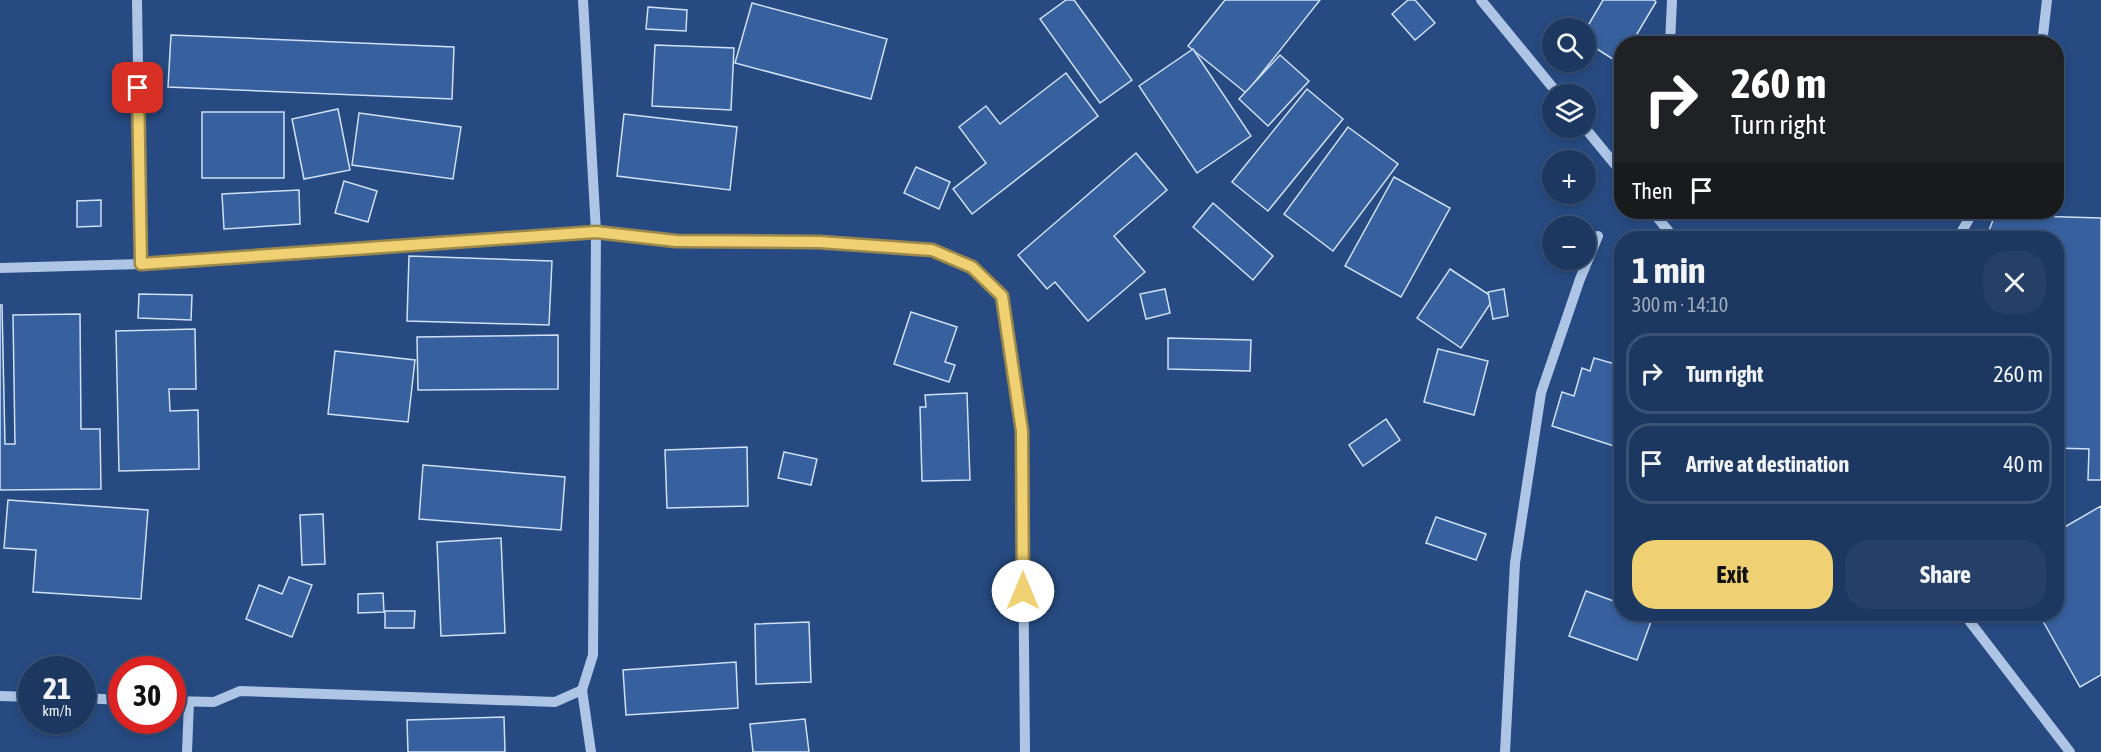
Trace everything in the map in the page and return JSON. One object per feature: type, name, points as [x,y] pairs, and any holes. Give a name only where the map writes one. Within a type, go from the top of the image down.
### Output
[{"type":"street","points":[[137,0],[141,264]]},
{"type":"street","points":[[583,0],[596,232],[593,656],[582,690],[591,752]]},
{"type":"street","points":[[1481,0],[1550,84]]},
{"type":"street","points":[[1670,36],[1672,0]]},
{"type":"street","points":[[2043,36],[2047,0]]},
{"type":"street","points":[[1593,138],[1614,163]]},
{"type":"street","points":[[1660,219],[1669,231]]},
{"type":"street","points":[[0,268],[141,264],[596,232],[676,241],[819,242],[932,250],[972,267],[1002,296],[1022,431],[1025,752]]},
{"type":"street","points":[[1505,752],[1515,563],[1541,393],[1580,279],[1598,236]]},
{"type":"street","points":[[1969,621],[2070,752]]},
{"type":"street","points":[[186,702],[214,702],[240,691],[555,702],[582,690]]},
{"type":"street","points":[[0,696],[18,697]]},
{"type":"street","points":[[187,752],[189,702]]},
{"type":"building","points":[[1066,0],[1074,0],[1132,80],[1100,103],[1040,19]]},
{"type":"building","points":[[1225,0],[1320,0],[1246,93],[1188,46]]},
{"type":"building","points":[[1408,0],[1415,0],[1435,23],[1415,40],[1392,14]]},
{"type":"building","points":[[1603,0],[1654,0],[1656,2],[1636,36],[1614,36],[1614,60],[1596,48],[1596,18],[1592,18]]},
{"type":"building","points":[[752,3],[887,39],[871,99],[735,63]]},
{"type":"building","points":[[648,7],[687,10],[686,31],[646,29]]},
{"type":"building","points":[[171,35],[454,47],[452,99],[168,87]]},
{"type":"building","points":[[655,45],[734,48],[731,110],[652,106]]},
{"type":"building","points":[[1193,49],[1251,136],[1197,173],[1139,86]]},
{"type":"building","points":[[1280,55],[1309,81],[1268,126],[1239,99]]},
{"type":"building","points":[[1066,73],[1098,116],[972,214],[953,189],[986,163],[959,127],[986,106],[1000,124]]},
{"type":"building","points":[[1307,89],[1343,119],[1268,211],[1232,182]]},
{"type":"building","points":[[338,109],[350,170],[304,179],[292,119]]},
{"type":"building","points":[[202,112],[284,112],[284,178],[202,178]]},
{"type":"building","points":[[359,113],[461,127],[453,179],[352,165]]},
{"type":"building","points":[[624,114],[737,127],[730,190],[617,176]]},
{"type":"building","points":[[1348,127],[1398,164],[1333,251],[1284,214]]},
{"type":"building","points":[[1136,153],[1167,190],[1114,236],[1145,272],[1088,321],[1055,282],[1047,289],[1018,255]]},
{"type":"building","points":[[916,167],[950,182],[939,209],[904,193]]},
{"type":"building","points":[[1394,177],[1450,208],[1401,297],[1345,266]]},
{"type":"building","points":[[344,181],[377,191],[368,222],[335,213]]},
{"type":"building","points":[[299,190],[300,224],[224,229],[222,194]]},
{"type":"building","points":[[101,200],[101,226],[77,227],[77,201]]},
{"type":"building","points":[[1213,203],[1273,256],[1253,280],[1193,227]]},
{"type":"building","points":[[2101,218],[2101,480],[2088,480],[2089,449],[2064,448],[2064,231],[1989,231],[1993,219]]},
{"type":"building","points":[[409,256],[552,261],[549,325],[407,321]]},
{"type":"building","points":[[1450,269],[1494,298],[1461,348],[1417,318]]},
{"type":"building","points":[[1165,289],[1170,313],[1146,319],[1140,294]]},
{"type":"building","points":[[1504,289],[1508,316],[1493,319],[1488,292]]},
{"type":"building","points":[[139,294],[192,295],[191,320],[138,318]]},
{"type":"building","points":[[0,305],[2,305],[5,444],[15,444],[13,315],[80,314],[81,429],[100,429],[101,489],[0,490]]},
{"type":"building","points":[[911,312],[957,327],[945,362],[955,365],[949,382],[894,364]]},
{"type":"building","points":[[195,329],[196,389],[169,389],[170,411],[198,410],[199,469],[119,471],[116,331]]},
{"type":"building","points":[[558,335],[558,389],[418,390],[417,337]]},
{"type":"building","points":[[1168,338],[1251,340],[1250,371],[1168,369]]},
{"type":"building","points":[[1438,349],[1488,361],[1474,415],[1424,402]]},
{"type":"building","points":[[335,351],[415,360],[408,422],[328,414]]},
{"type":"building","points":[[1594,358],[1614,364],[1614,446],[1552,426],[1562,392],[1574,396],[1582,368],[1590,371]]},
{"type":"building","points":[[967,393],[970,480],[922,481],[920,407],[926,407],[925,395]]},
{"type":"building","points":[[1386,419],[1400,440],[1363,466],[1349,445]]},
{"type":"building","points":[[747,447],[748,506],[667,508],[665,450]]},
{"type":"building","points":[[784,452],[817,459],[811,485],[778,478]]},
{"type":"building","points":[[423,465],[565,477],[561,530],[419,519]]},
{"type":"building","points":[[8,500],[148,510],[141,599],[33,592],[36,550],[4,548]]},
{"type":"building","points":[[2101,506],[2101,675],[2080,687],[2043,621],[2064,621],[2064,527]]},
{"type":"building","points":[[323,514],[325,564],[302,565],[300,515]]},
{"type":"building","points":[[1436,517],[1486,534],[1476,560],[1426,543]]},
{"type":"building","points":[[501,538],[505,633],[441,636],[437,542]]},
{"type":"building","points":[[289,577],[312,585],[292,637],[246,619],[259,585],[282,594]]},
{"type":"building","points":[[1586,591],[1614,601],[1614,621],[1651,621],[1637,660],[1569,636]]},
{"type":"building","points":[[383,593],[384,612],[358,613],[358,594]]},
{"type":"building","points":[[385,611],[415,611],[414,628],[385,628]]},
{"type":"building","points":[[809,622],[811,682],[756,684],[755,624]]},
{"type":"building","points":[[736,662],[738,708],[626,715],[623,670]]},
{"type":"building","points":[[504,717],[505,752],[408,752],[407,720]]},
{"type":"building","points":[[805,719],[809,752],[753,752],[750,724]]},
{"type":"route","points":[[138,88],[141,264],[596,232],[676,241],[819,242],[932,250],[972,267],[1002,296],[1022,431],[1023,591]]}]
